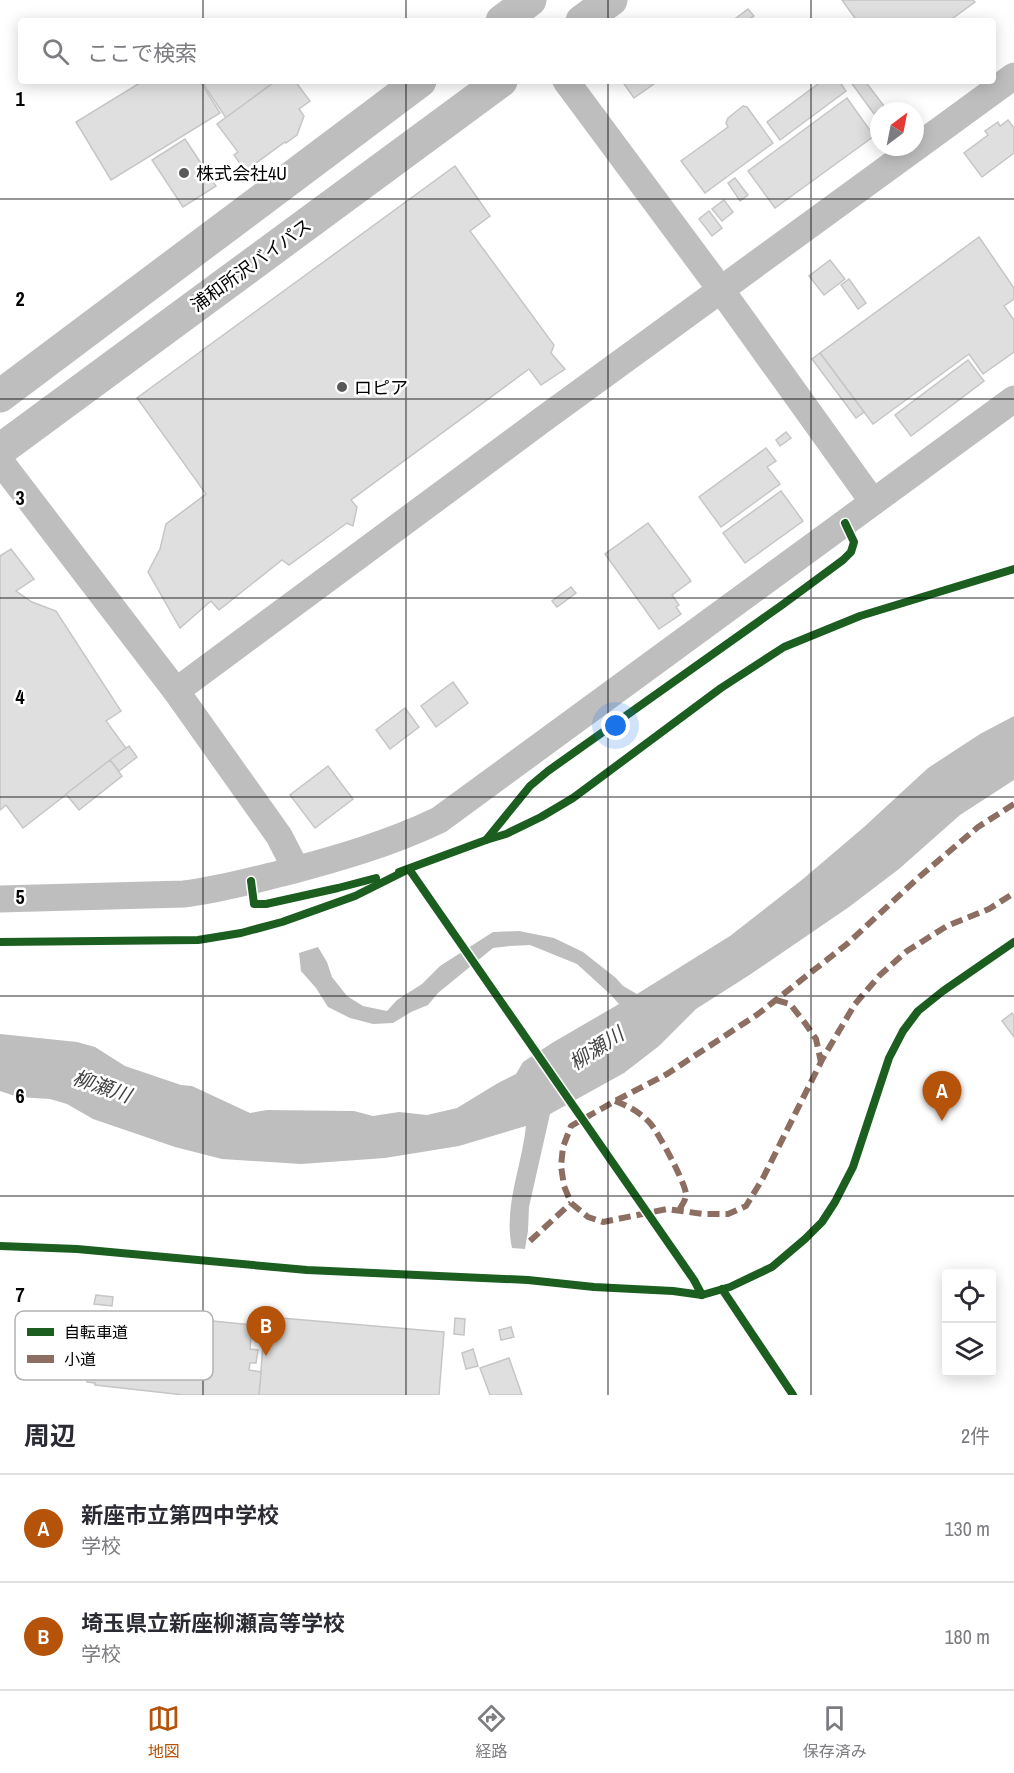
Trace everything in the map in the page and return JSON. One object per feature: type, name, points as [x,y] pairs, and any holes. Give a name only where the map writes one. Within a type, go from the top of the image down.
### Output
[{"type":"highway","points":[[586,18],[611,0]]},
{"type":"highway","points":[[0,396],[416,84]]},
{"type":"highway","name":"浦和所沢バイパス","points":[[0,450],[497,84]]},
{"type":"street","points":[[177,691],[532,427],[1014,76]]},
{"type":"street","points":[[568,84],[873,501]]},
{"type":"street","points":[[0,899],[184,894],[208,891],[340,858],[409,834],[439,820],[1014,399]]},
{"type":"street","points":[[0,461],[177,691],[279,836],[296,869]]},
{"type":"water","name":"柳瀬川","points":[[1014,716],[1014,780],[960,815],[899,869],[849,907],[696,1009],[659,1046],[624,1073],[550,1114],[529,1207],[525,1249],[512,1248],[510,1217],[526,1126],[459,1146],[385,1158],[301,1164],[222,1159],[175,1147],[93,1119],[67,1104],[50,1099],[18,1097],[0,1091],[0,1034],[77,1042],[95,1047],[125,1066],[181,1085],[192,1086],[250,1113],[267,1110],[354,1111],[373,1116],[399,1112],[427,1115],[457,1108],[516,1074],[523,1062],[552,1043],[619,1004],[577,964],[530,945],[510,946],[493,948],[438,993],[428,1005],[393,1023],[373,1024],[350,1018],[328,1007],[316,988],[301,971],[299,953],[318,947],[327,962],[332,977],[347,996],[363,1006],[387,1011],[397,1000],[422,984],[440,966],[493,932],[519,931],[554,938],[583,952],[623,986],[637,994],[730,936],[803,879],[928,768],[980,734]]},
{"type":"building","points":[[842,0],[973,0],[975,2],[953,18],[855,18]]},
{"type":"building","points":[[748,9],[754,16],[751,18],[736,18]]},
{"type":"building","points":[[138,84],[202,84],[220,113],[111,180],[76,122]]},
{"type":"building","points":[[206,84],[271,84],[226,118],[204,85]]},
{"type":"building","points":[[272,84],[297,84],[310,101],[299,109],[304,116],[297,135],[245,171],[234,155],[238,152],[217,124]]},
{"type":"building","points":[[624,84],[654,84],[634,98]]},
{"type":"building","points":[[818,84],[841,84],[846,91],[780,140],[767,122]]},
{"type":"building","points":[[852,84],[867,84],[881,102],[870,102],[870,109]]},
{"type":"building","points":[[847,98],[870,130],[870,139],[775,208],[748,171]]},
{"type":"building","points":[[743,106],[747,107],[773,143],[705,193],[681,161],[728,127],[726,123],[728,118]]},
{"type":"building","points":[[1008,120],[1014,128],[1014,153],[982,177],[964,153],[988,135],[985,131],[998,122],[1000,126]]},
{"type":"building","name":"株式会社4U","points":[[185,139],[216,186],[183,207],[152,160]]},
{"type":"building","points":[[455,166],[490,216],[470,231],[554,345],[551,353],[565,369],[541,385],[529,369],[351,500],[357,507],[353,526],[347,523],[289,565],[282,560],[219,610],[211,601],[180,628],[148,572],[160,549],[166,524],[206,494],[137,398]]},
{"type":"building","points":[[735,178],[748,195],[740,201],[728,183]]},
{"type":"building","points":[[724,200],[733,212],[722,221],[712,209]]},
{"type":"building","points":[[709,211],[722,228],[712,236],[699,219]]},
{"type":"building","points":[[979,237],[1014,288],[1014,299],[1004,306],[1014,320],[1014,352],[983,374],[969,354],[873,424],[820,353]]},
{"type":"building","points":[[830,260],[845,279],[824,295],[809,276]]},
{"type":"building","points":[[849,279],[866,303],[858,309],[841,285]]},
{"type":"building","points":[[820,353],[864,412],[856,418],[812,359]]},
{"type":"building","points":[[968,360],[984,381],[911,436],[895,415]]},
{"type":"building","points":[[786,432],[791,438],[780,446],[776,440]]},
{"type":"building","points":[[766,448],[776,461],[767,467],[780,484],[721,527],[699,497]]},
{"type":"building","points":[[781,491],[803,521],[745,563],[723,533]]},
{"type":"building","points":[[648,523],[691,581],[672,595],[679,605],[676,607],[681,614],[659,629],[605,554]]},
{"type":"building","points":[[11,549],[34,579],[16,591],[32,602],[56,611],[121,711],[106,721],[126,748],[23,828],[6,805],[0,810],[0,556]]},
{"type":"building","points":[[571,587],[576,593],[557,607],[552,601]]},
{"type":"building","points":[[453,682],[468,703],[436,727],[421,706]]},
{"type":"building","points":[[405,708],[419,727],[390,749],[376,730]]},
{"type":"building","points":[[129,746],[137,757],[119,771],[110,760]]},
{"type":"building","points":[[110,760],[122,776],[79,810],[66,794]]},
{"type":"building","points":[[328,766],[353,799],[315,828],[290,795]]},
{"type":"building","points":[[1012,1013],[1014,1016],[1014,1037],[1002,1021]]},
{"type":"building","points":[[96,1295],[113,1297],[112,1306],[94,1304]]},
{"type":"building","points":[[281,1318],[444,1332],[439,1395],[259,1395],[265,1320],[280,1321]]},
{"type":"building","points":[[455,1318],[465,1319],[464,1335],[454,1334]]},
{"type":"building","points":[[213,1321],[252,1325],[250,1349],[258,1350],[256,1363],[250,1363],[249,1370],[261,1372],[259,1395],[184,1395],[95,1385],[95,1383],[87,1382],[87,1380],[213,1380]]},
{"type":"building","points":[[511,1327],[514,1337],[501,1340],[499,1330]]},
{"type":"building","points":[[473,1349],[478,1366],[466,1369],[462,1353]]},
{"type":"building","points":[[509,1358],[522,1395],[490,1395],[480,1368]]},
{"type":"marked path","points":[[1014,804],[978,827],[918,878],[847,944],[758,1014],[667,1074],[571,1126],[563,1147],[561,1166],[564,1186],[571,1203],[588,1217],[603,1222],[667,1209],[703,1214],[728,1214],[746,1206],[763,1178],[823,1058],[855,1004],[880,975],[907,951],[947,926],[989,909],[1014,893]]},
{"type":"marked path","points":[[776,1000],[790,1004],[805,1023],[816,1039],[821,1062]]},
{"type":"marked path","points":[[615,1101],[642,1116],[659,1136],[686,1194],[679,1210]]},
{"type":"marked path","points":[[530,1241],[571,1203]]},
{"type":"cycle path","points":[[399,872],[486,840],[530,786],[548,771],[843,560],[851,552],[854,542],[845,523]]},
{"type":"cycle path","points":[[486,840],[506,834],[573,798],[721,688],[784,647],[860,616],[1014,569]]},
{"type":"cycle path","points":[[0,942],[198,940],[241,933],[282,922],[355,896],[409,869],[694,1280],[702,1295]]},
{"type":"cycle path","points":[[251,881],[254,904],[266,904],[376,878]]},
{"type":"cycle path","points":[[0,1246],[77,1249],[307,1270],[528,1280],[702,1295],[730,1287],[772,1267],[822,1222],[853,1167],[889,1058],[903,1031],[918,1011],[1014,942]]},
{"type":"cycle path","points":[[722,1289],[793,1395]]},
{"type":"place","name":"株式会社4U","points":[[184,173]]},
{"type":"place","name":"ロピア","points":[[342,387]]},
{"type":"place","name":"新座市立第四中学校","points":[[942,1121]]},
{"type":"place","name":"埼玉県立新座柳瀬高等学校","points":[[266,1356]]}]
